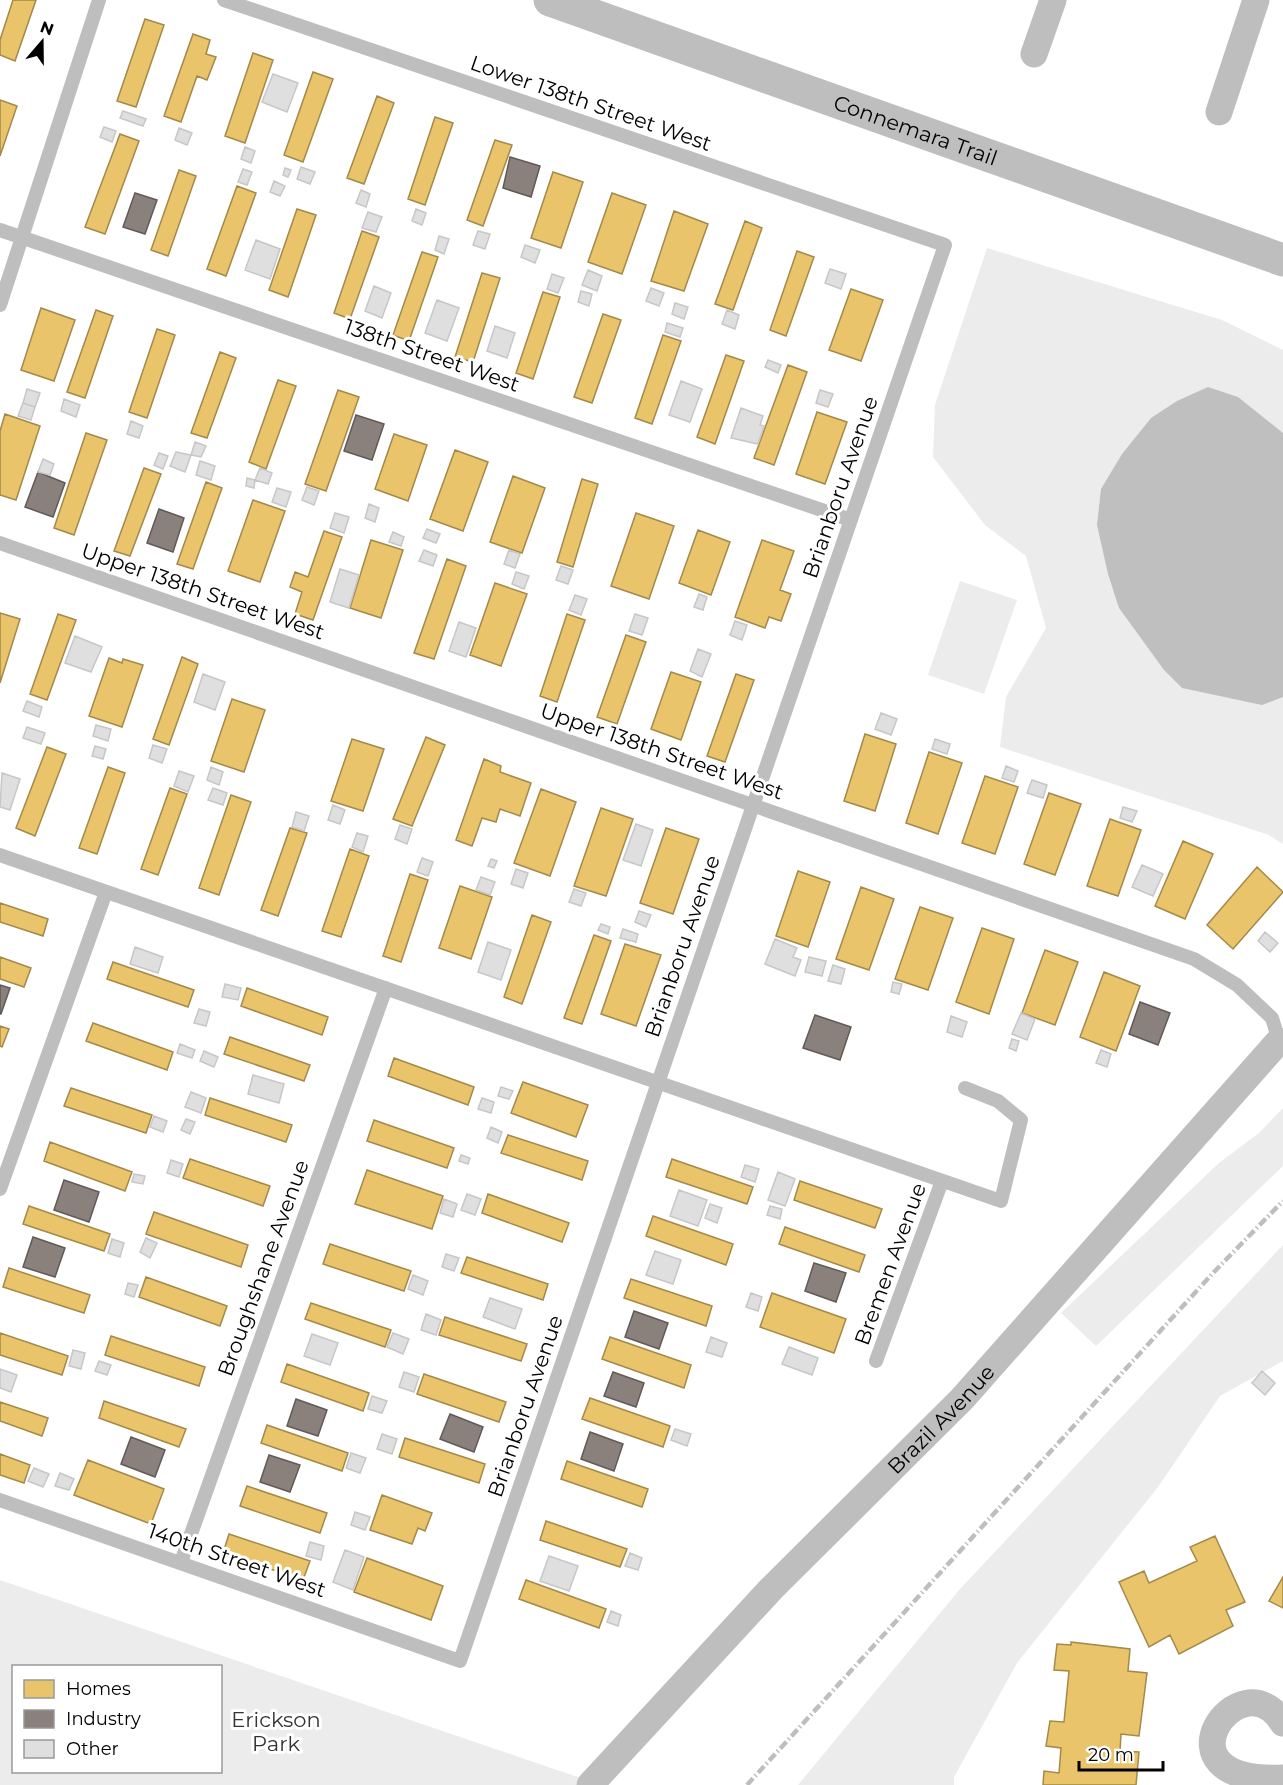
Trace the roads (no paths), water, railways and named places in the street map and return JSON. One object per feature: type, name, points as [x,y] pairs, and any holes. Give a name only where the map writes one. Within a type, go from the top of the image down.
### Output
[{"type":"street","name":"Connemara Trail","points":[[549,0],[1283,260]]},
{"type":"street","points":[[1034,54],[1053,0]]},
{"type":"street","points":[[1219,112],[1256,0]]},
{"type":"street","name":"Brazil Avenue","points":[[590,1785],[771,1589],[962,1399],[1279,1041]]},
{"type":"street","points":[[1283,1723],[1270,1709],[1251,1705],[1234,1709],[1219,1724],[1213,1741],[1214,1758],[1224,1772],[1239,1780],[1259,1781],[1283,1778]]},
{"type":"lane","points":[[0,305],[99,0]]},
{"type":"lane","name":"Lower 138th Street West","points":[[224,0],[945,245]]},
{"type":"lane","name":"138th Street West","points":[[0,231],[851,520]]},
{"type":"lane","name":"Brianboru Avenue","points":[[460,1661],[945,245]]},
{"type":"lane","name":"Upper 138th Street West","points":[[0,543],[1194,959],[1237,985],[1272,1018],[1279,1041]]},
{"type":"lane","points":[[0,855],[1001,1201],[1021,1120],[998,1101],[964,1088]]},
{"type":"lane","points":[[0,1189],[106,892]]},
{"type":"lane","name":"Broughshane Avenue","points":[[181,1562],[386,988]]},
{"type":"lane","name":"Bremen Avenue","points":[[876,1361],[942,1181]]},
{"type":"lane","name":"140th Street West","points":[[0,1500],[460,1661]]},
{"type":"railway","points":[[747,1785],[1213,1273],[1283,1201]]},
{"type":"park label","name":"Erickson Park","points":[[276,1731]]}]
